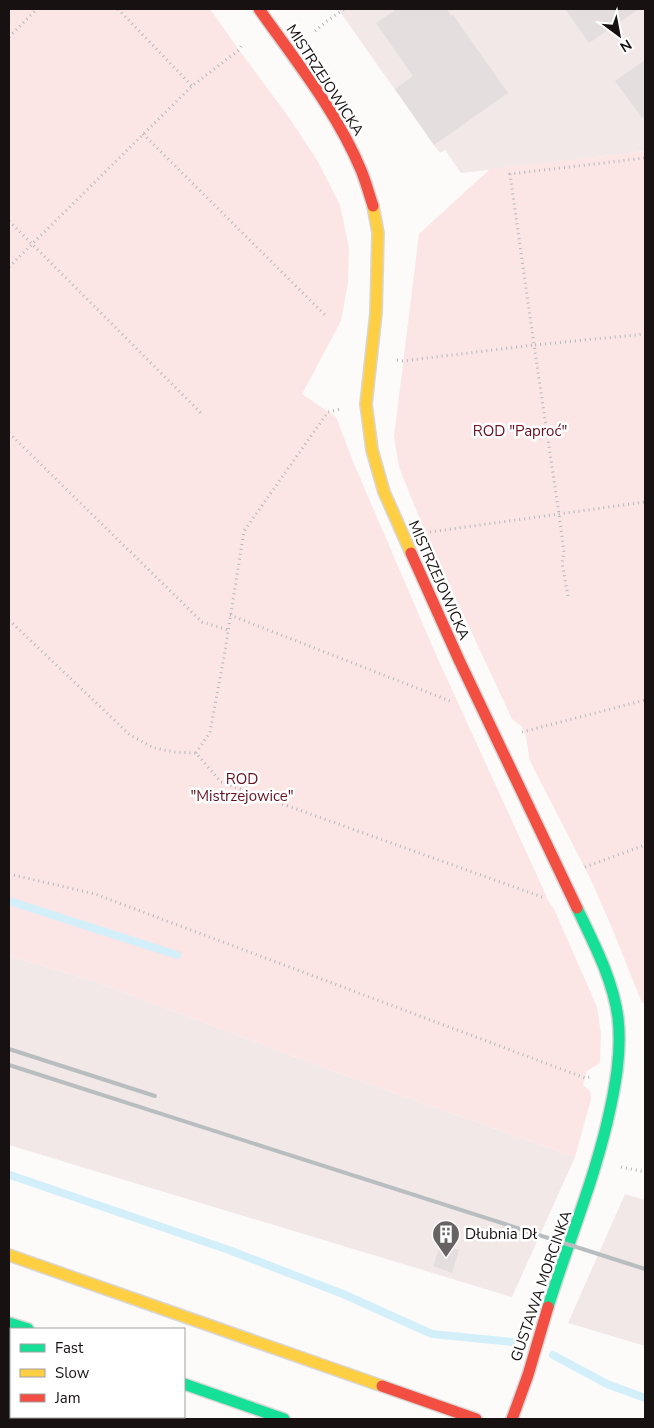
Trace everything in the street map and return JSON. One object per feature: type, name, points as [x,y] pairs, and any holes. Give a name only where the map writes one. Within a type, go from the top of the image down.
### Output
[{"type":"main road","name":"MISTRZEJOWICKA","points":[[259,9],[318,92],[343,134],[361,170],[373,205],[378,233],[376,313],[366,404],[372,450],[384,492],[478,699],[598,954],[612,991],[618,1017],[620,1051],[613,1099],[598,1163]]},
{"type":"main road","name":"GUSTAWA MORCINKA","points":[[512,1419],[550,1301],[598,1163]]},
{"type":"main road","points":[[9,1255],[476,1419]]},
{"type":"main road","points":[[9,1323],[25,1328]]},
{"type":"main road","points":[[185,1384],[284,1419]]},
{"type":"path","points":[[9,37],[38,9]]},
{"type":"path","points":[[118,9],[192,86]]},
{"type":"path","points":[[315,31],[327,20],[344,9]]},
{"type":"path","points":[[9,267],[192,86],[239,50],[243,43]]},
{"type":"path","points":[[143,134],[326,316]]},
{"type":"path","points":[[568,596],[562,563],[564,552],[559,514],[510,174],[645,158]]},
{"type":"path","points":[[9,221],[202,414]]},
{"type":"path","points":[[403,361],[645,334]]},
{"type":"path","points":[[196,752],[210,732],[244,531],[328,412],[366,404]]},
{"type":"path","points":[[9,433],[202,622],[228,630]]},
{"type":"path","points":[[425,532],[645,502]]},
{"type":"path","points":[[230,615],[459,705],[478,699]]},
{"type":"path","points":[[9,620],[130,735],[154,748],[175,752],[196,752]]},
{"type":"path","points":[[524,731],[645,700]]},
{"type":"path","points":[[196,752],[221,782],[547,899],[568,889]]},
{"type":"path","points":[[584,867],[645,845]]},
{"type":"path","points":[[9,874],[95,894],[585,1078],[617,1075]]},
{"type":"shaded area","points":[[338,9],[645,9],[645,151],[461,173],[445,150],[440,153],[434,145]]},
{"type":"shaded area","points":[[9,956],[94,981],[322,1067],[575,1157],[512,1297],[9,1145]]},
{"type":"shaded area","points":[[625,1194],[645,1200],[645,1346],[568,1323]]},
{"type":"green space","name":"ROD \"Mistrzejowice\"","points":[[9,9],[210,9],[288,116],[317,160],[340,205],[349,248],[348,283],[341,321],[302,394],[336,417],[354,464],[437,657],[547,899],[554,909],[597,1007],[601,1034],[600,1063],[587,1071],[583,1085],[590,1091],[591,1099],[575,1157],[322,1067],[94,981],[9,956]]},
{"type":"green space","name":"ROD \"Paproć\"","points":[[645,151],[645,1003],[642,1003],[591,880],[530,761],[524,730],[512,719],[425,532],[399,467],[394,437],[419,234],[490,169]]},
{"type":"building","points":[[397,9],[447,9],[508,93],[434,145],[395,89],[413,76],[376,23]]},
{"type":"building","points":[[565,9],[639,9],[589,43]]},
{"type":"building","points":[[645,60],[645,116],[642,118],[615,81]]},
{"type":"building","name":"Dłubnia Dł","points":[[441,1244],[459,1250],[452,1273],[433,1266]]},
{"type":"waterway","points":[[9,901],[177,955]]},
{"type":"waterway","points":[[10,1175],[229,1250],[343,1294],[432,1334],[512,1342]]},
{"type":"waterway","points":[[553,1355],[607,1384],[645,1398]]},
{"type":"railway","points":[[9,1049],[155,1096]]},
{"type":"railway","points":[[9,1065],[645,1269]]},
{"type":"traffic: fast","points":[[548,1307],[601,1146],[613,1097],[618,1058],[618,1018],[612,989],[602,961],[577,908]]},
{"type":"traffic: fast","points":[[9,1323],[25,1328]]},
{"type":"traffic: fast","points":[[185,1384],[284,1419]]},
{"type":"traffic: slow","points":[[373,206],[378,233],[376,313],[366,404],[372,450],[384,492],[411,553]]},
{"type":"traffic: slow","points":[[9,1255],[382,1386]]},
{"type":"traffic: jam","points":[[259,9],[328,107],[361,170],[373,206]]},
{"type":"traffic: jam","points":[[411,553],[459,660],[577,908]]},
{"type":"traffic: jam","points":[[512,1419],[528,1375],[548,1307]]},
{"type":"traffic: jam","points":[[382,1386],[476,1419]]},
{"type":"place","name":"Dłubnia Dł","points":[[446,1258]]}]
